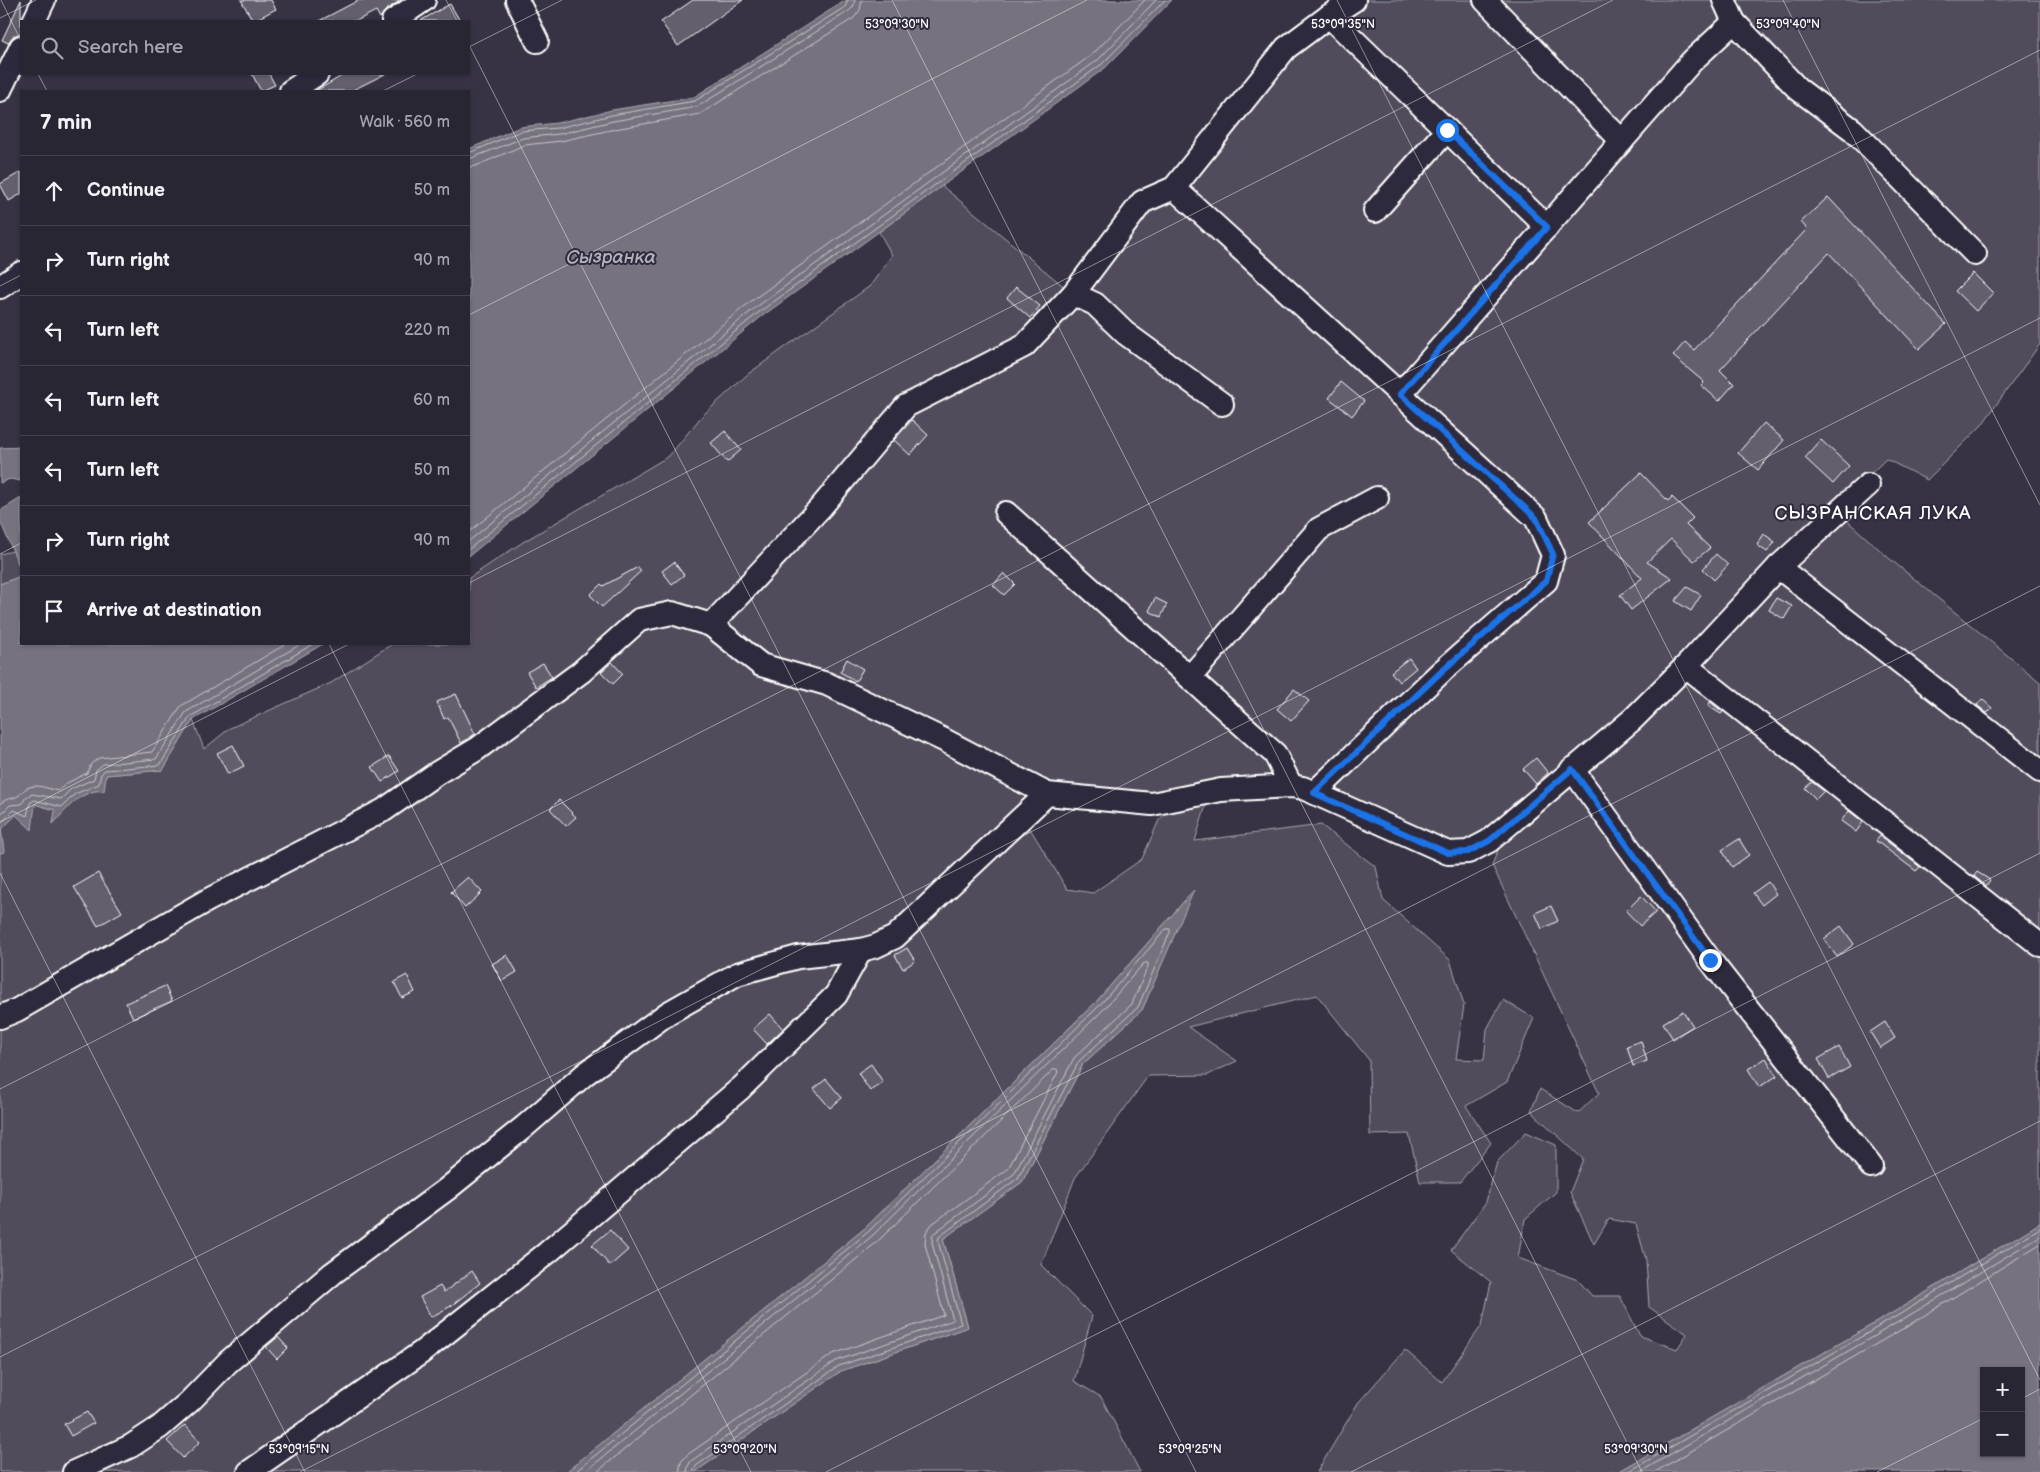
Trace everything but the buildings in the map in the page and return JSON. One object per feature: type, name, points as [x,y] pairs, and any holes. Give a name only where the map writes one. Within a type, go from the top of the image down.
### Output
[{"type":"street","points":[[34,20],[44,0]]},
{"type":"street","points":[[394,20],[424,0]]},
{"type":"street","points":[[517,0],[538,41]]},
{"type":"street","points":[[711,625],[821,507],[906,406],[1024,346],[1073,294],[1142,202],[1174,188],[1286,48],[1354,0]]},
{"type":"street","points":[[1485,0],[1622,141]]},
{"type":"street","points":[[1724,0],[1734,22],[1798,88],[1853,130],[1975,254]]},
{"type":"street","points":[[1329,16],[1547,227]]},
{"type":"street","points":[[1400,394],[1692,61],[1734,22]]},
{"type":"street","points":[[0,90],[20,49]]},
{"type":"street","points":[[293,90],[315,75]]},
{"type":"street","points":[[1375,212],[1447,130]]},
{"type":"street","points":[[1174,188],[1536,518],[1553,554],[1546,581],[1442,671],[1314,793]]},
{"type":"street","points":[[0,287],[20,274]]},
{"type":"street","points":[[1073,294],[1095,304],[1125,333],[1222,404]]},
{"type":"street","points":[[0,1017],[17,1010],[208,900],[384,810],[437,773],[477,749],[565,684],[639,620],[672,613],[711,625],[761,665],[827,684],[944,740],[1047,794],[1152,804],[1221,790],[1291,786],[1314,793],[1448,853],[1468,852],[1489,841],[1633,719],[1686,666],[1778,567],[1868,485]]},
{"type":"street","points":[[1190,678],[1319,529],[1377,498]]},
{"type":"street","points":[[1006,512],[1275,754],[1291,786]]},
{"type":"street","points":[[1778,567],[2040,771]]},
{"type":"street","points":[[1686,666],[2040,945]]},
{"type":"street","points":[[1572,769],[1710,960],[1871,1166]]},
{"type":"street","points":[[74,1472],[131,1446],[160,1427],[228,1362],[333,1273],[447,1189],[586,1074],[668,1013],[737,974],[798,957],[860,950],[876,946],[895,937],[1047,794]]},
{"type":"street","points":[[249,1472],[422,1352],[547,1253],[741,1088],[836,995],[860,950]]},
{"type":"shaded area","points":[[1354,0],[2040,0],[2040,344],[1981,426],[1927,480],[1886,459],[1834,509],[1890,559],[2040,682],[2040,1223],[1894,1312],[1618,1472],[1317,1472],[1358,1403],[1405,1350],[1442,1382],[1482,1325],[1491,1282],[1451,1250],[1486,1202],[1497,1162],[1526,1132],[1556,1145],[1556,1192],[1525,1219],[1518,1258],[1578,1280],[1592,1296],[1620,1296],[1640,1336],[1677,1349],[1687,1334],[1649,1307],[1646,1260],[1636,1224],[1609,1219],[1594,1244],[1570,1192],[1583,1159],[1531,1111],[1540,1089],[1578,1113],[1599,1093],[1492,865],[1508,825],[1468,852],[1303,788],[1181,798],[1207,802],[1195,841],[1321,825],[1376,867],[1383,900],[1450,960],[1464,1005],[1456,1059],[1484,1060],[1487,1029],[1503,1000],[1534,1018],[1507,1082],[1466,1106],[1491,1143],[1460,1182],[1420,1182],[1409,1134],[1370,1135],[1369,1060],[1317,995],[1188,1027],[1237,1061],[1208,1075],[1148,1076],[1075,1178],[1041,1265],[1092,1316],[1074,1381],[1101,1397],[1140,1472],[695,1472],[841,1371],[968,1327],[943,1239],[1022,1182],[1083,1064],[1142,1010],[1193,891],[1096,1002],[865,1228],[566,1472],[0,1472],[0,853],[4,852],[1,830],[16,814],[31,829],[34,804],[56,810],[53,823],[77,798],[96,790],[106,775],[163,770],[193,720],[204,749],[230,728],[331,683],[390,645],[470,645],[470,577],[523,542],[669,456],[701,417],[748,374],[870,286],[892,255],[879,232],[942,186],[1073,294],[1142,202],[1174,188],[1286,48]],"holes":[[[1047,794],[1181,798],[1159,820],[1142,859],[1093,893],[1067,889],[1029,827],[965,886]]]},
{"type":"shaded area","points":[[13,551],[20,568],[20,576],[0,584],[0,554]]},
{"type":"water","name":"Сызранка","points":[[846,0],[1172,0],[1105,68],[761,317],[470,555],[470,149],[520,127],[557,123],[612,110],[694,97]]},
{"type":"water","points":[[20,447],[20,481],[10,479],[0,483],[0,448]]},
{"type":"water","points":[[20,499],[20,568],[0,521],[0,511]]},
{"type":"water","points":[[20,576],[20,645],[321,645],[193,720],[163,770],[106,775],[104,791],[96,791],[82,796],[69,806],[53,824],[55,810],[35,804],[32,830],[16,815],[1,830],[4,852],[0,853],[0,584]]},
{"type":"water","points":[[1194,890],[1142,1010],[1083,1064],[1022,1182],[943,1239],[968,1327],[841,1371],[695,1472],[566,1472],[865,1228],[1096,1002]]},
{"type":"water","points":[[2040,1223],[2040,1472],[1618,1472],[1894,1312]]},
{"type":"district","name":"СЫЗРАНСКАЯ ЛУКА","points":[[1873,513]]},
{"type":"route","points":[[1447,130],[1547,227],[1400,394],[1536,518],[1553,554],[1546,581],[1442,671],[1314,793],[1448,853],[1468,852],[1489,841],[1572,769],[1710,960]]}]
